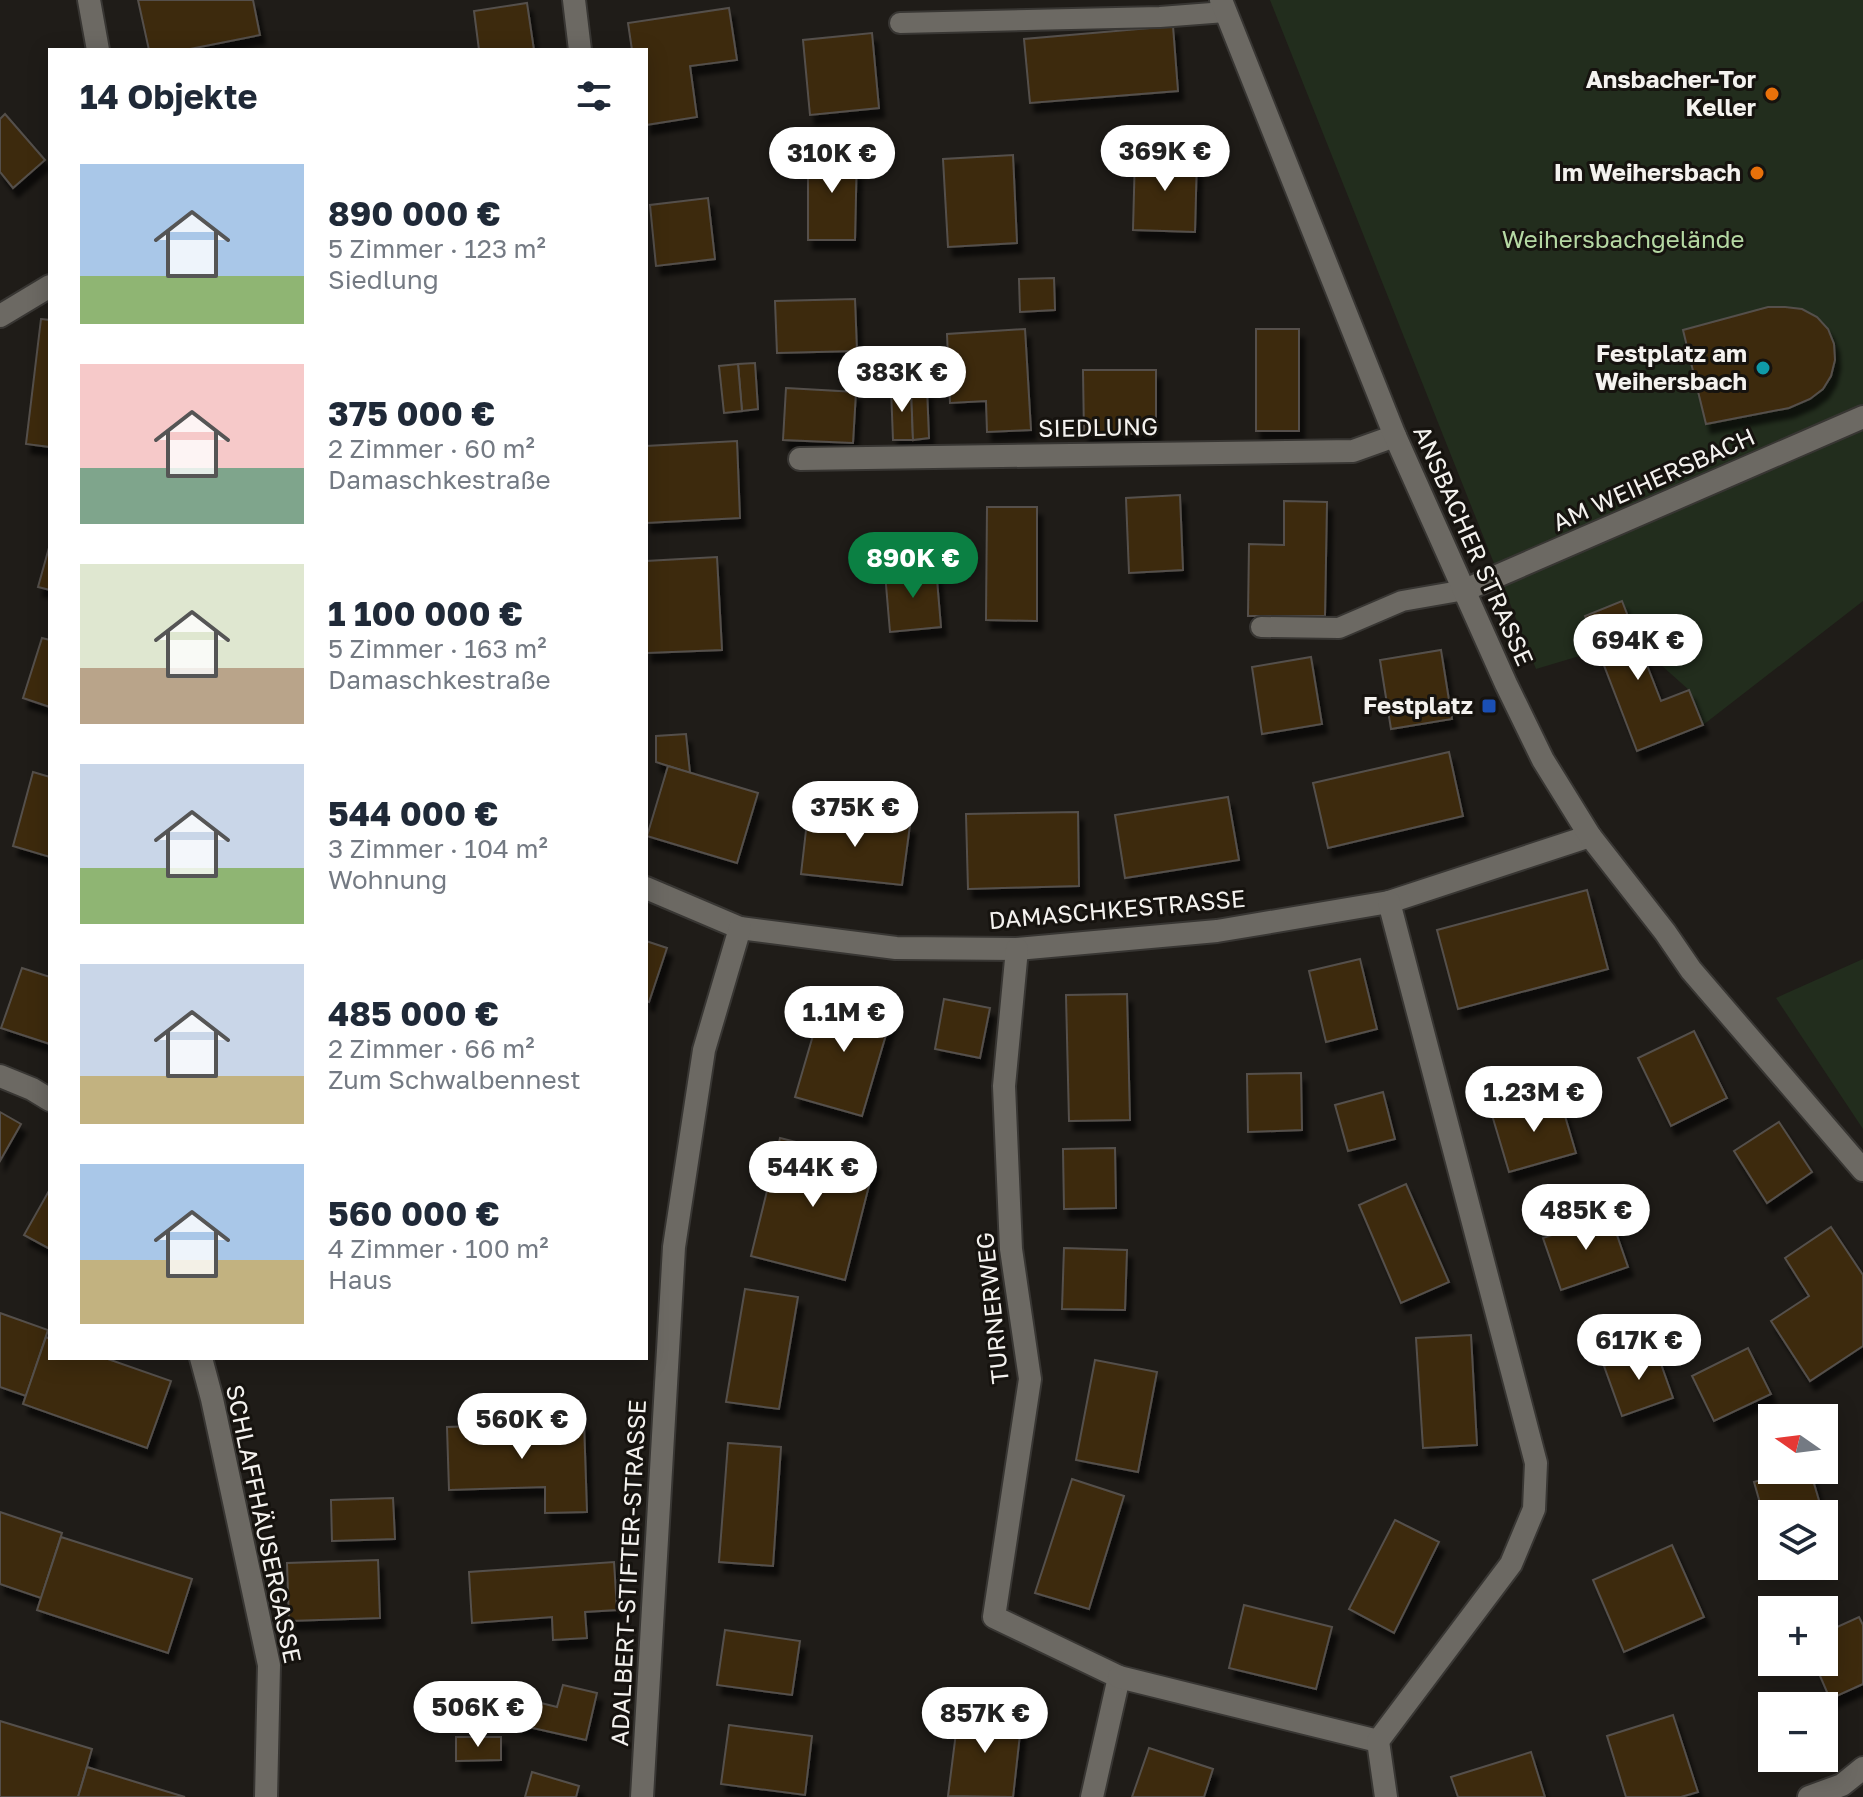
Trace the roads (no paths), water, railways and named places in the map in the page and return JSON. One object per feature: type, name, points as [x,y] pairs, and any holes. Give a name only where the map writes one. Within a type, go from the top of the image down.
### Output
[{"type":"street","points":[[89,0],[98,48]]},
{"type":"street","points":[[574,0],[580,48]]},
{"type":"street","name":"ANSBACHER STRASSE","points":[[1223,6],[1395,436],[1543,760],[1590,836],[1691,970],[1863,1170]]},
{"type":"street","points":[[0,316],[48,287]]},
{"type":"street","name":"AM WEIHERSBACH","points":[[1465,590],[1863,417]]},
{"type":"street","name":"SIEDLUNG","points":[[800,459],[1353,451],[1395,436]]},
{"type":"street","name":"DAMASCHKESTRASSE","points":[[648,889],[740,928],[896,948],[1017,949],[1217,931],[1389,902],[1590,836]]},
{"type":"street","points":[[1386,1797],[1378,1741],[1511,1564],[1534,1509],[1536,1463],[1389,902]]},
{"type":"street","name":"ADALBERT-STIFTER-STRASSE","points":[[642,1797],[674,1247],[704,1050],[740,928]]},
{"type":"street","name":"TURNERWEG","points":[[1017,949],[1004,1086],[1011,1249],[1030,1379],[994,1617],[1119,1677],[1378,1741]]},
{"type":"street","points":[[0,1076],[48,1099]]},
{"type":"street","name":"SCHLAFFHÄUSERGASSE","points":[[202,1360],[269,1665],[266,1797]]},
{"type":"street","points":[[1092,1797],[1119,1677]]},
{"type":"street","points":[[1809,1797],[1844,1791],[1863,1768]]},
{"type":"lane","points":[[900,23],[1160,17],[1223,6]]},
{"type":"lane","points":[[1261,627],[1339,628],[1402,601],[1465,590]]},
{"type":"place","name":"Ansbacher-Tor Keller","points":[[1772,94]]},
{"type":"place","name":"Im Weihersbach","points":[[1757,173]]},
{"type":"place","name":"Festplatz am Weihersbach","points":[[1763,368]]},
{"type":"place","name":"Festplatz","points":[[1489,706]]},
{"type":"park label","name":"Weihersbachgelände","points":[[1623,240]]}]
